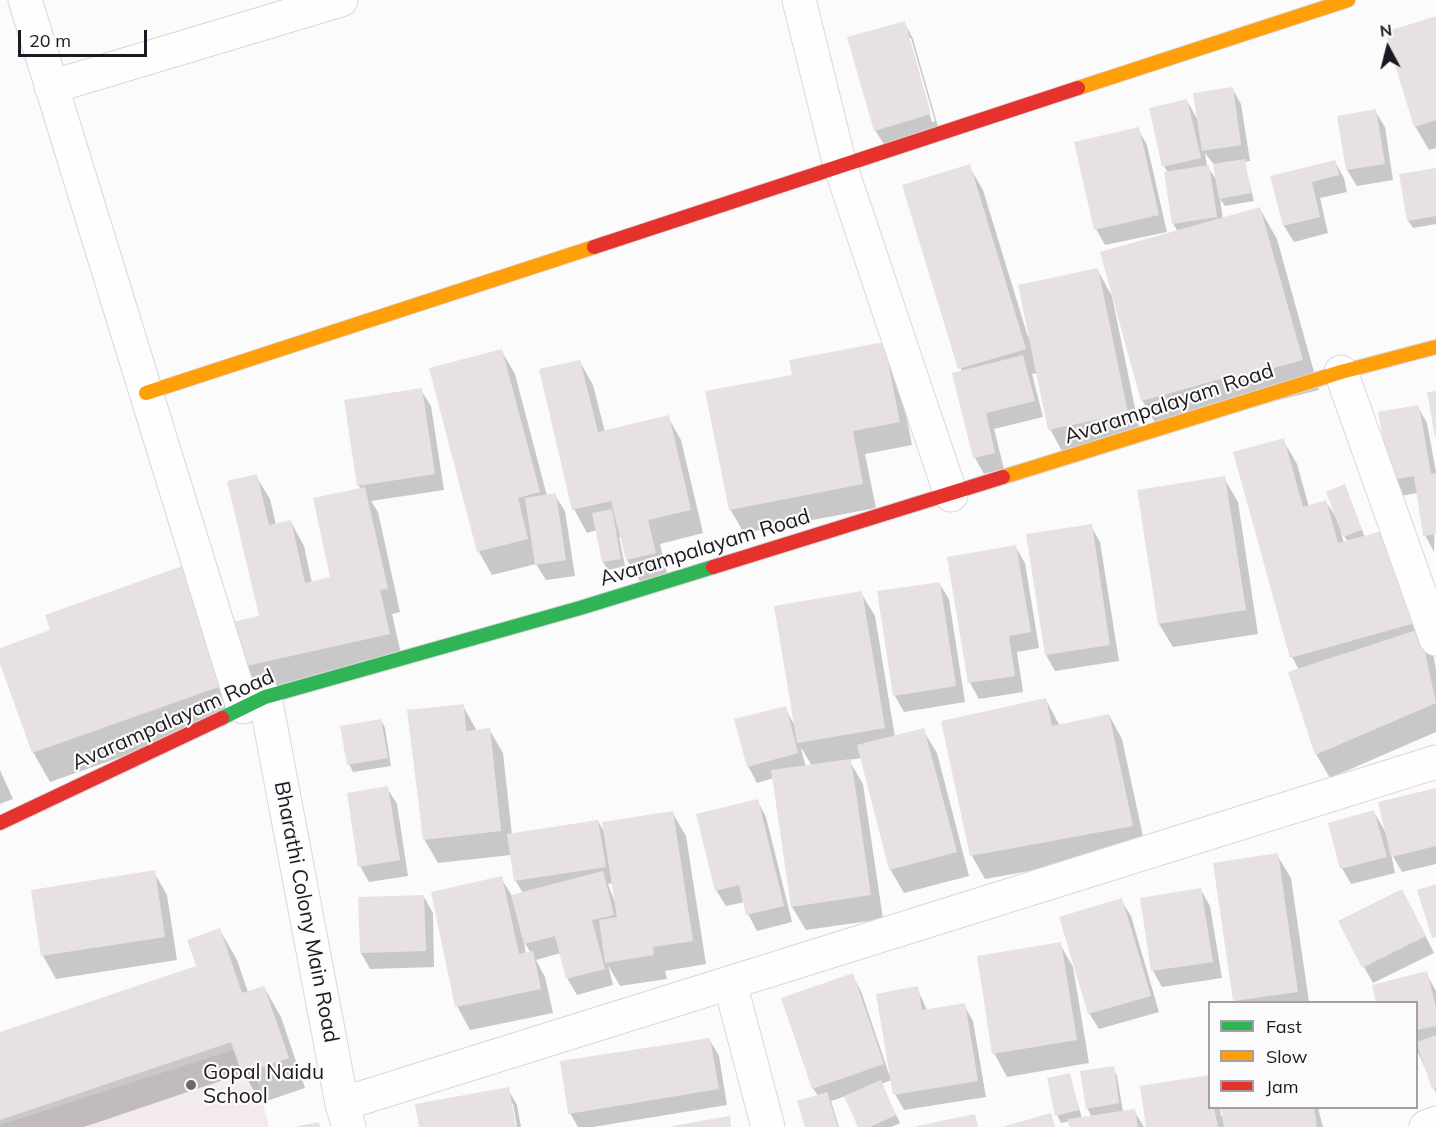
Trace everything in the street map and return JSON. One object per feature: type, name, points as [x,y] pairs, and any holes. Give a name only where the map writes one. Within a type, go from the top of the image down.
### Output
[{"type":"street","name":"Bharathi Colony Main Road","points":[[25,0],[146,393],[254,702],[346,1115]]},
{"type":"street","points":[[51,87],[341,0]]},
{"type":"street","points":[[799,0],[840,165],[951,495]]},
{"type":"street","points":[[146,393],[1348,0]]},
{"type":"street","name":"Avarampalayam Road","points":[[0,823],[254,702],[580,608],[951,495],[1341,372],[1436,347]]},
{"type":"street","points":[[1341,372],[1436,639]]},
{"type":"street","points":[[346,1115],[730,983],[1436,762]]},
{"type":"street","points":[[730,983],[768,1127]]},
{"type":"street","points":[[1426,1127],[1436,1124]]},
{"type":"shaded area","name":"Gopal Naidu School","points":[[248,1045],[269,1127],[0,1127],[0,1125]]},
{"type":"building","points":[[1436,16],[1436,120],[1414,127],[1385,32]]},
{"type":"building","points":[[905,21],[931,114],[874,131],[847,37]]},
{"type":"building","points":[[1233,87],[1241,145],[1202,151],[1193,93]]},
{"type":"building","points":[[1187,99],[1201,158],[1162,167],[1149,108]]},
{"type":"building","points":[[1376,109],[1385,164],[1346,170],[1337,116]]},
{"type":"building","points":[[1139,127],[1159,215],[1094,230],[1074,142]]},
{"type":"building","points":[[1245,159],[1251,193],[1219,199],[1213,164]]},
{"type":"building","points":[[1335,160],[1339,175],[1312,182],[1320,217],[1283,226],[1270,176]]},
{"type":"building","points":[[970,164],[1026,349],[958,369],[902,185]]},
{"type":"building","points":[[1209,165],[1217,217],[1172,224],[1164,172]]},
{"type":"building","points":[[1436,168],[1436,216],[1407,221],[1399,174]]},
{"type":"building","points":[[1260,207],[1303,360],[1229,380],[1228,377],[1141,401],[1100,252]]},
{"type":"building","points":[[1098,268],[1128,413],[1048,430],[1018,285]]},
{"type":"building","points":[[884,342],[900,422],[853,431],[863,484],[729,510],[705,391],[792,375],[789,360]]},
{"type":"building","points":[[502,349],[540,492],[518,498],[528,539],[477,552],[429,368]]},
{"type":"building","points":[[1023,355],[1035,401],[986,413],[995,453],[973,458],[952,373]]},
{"type":"building","points":[[580,360],[598,432],[669,415],[691,510],[648,520],[656,553],[626,560],[611,501],[572,510],[539,369]]},
{"type":"building","points":[[422,388],[435,474],[357,486],[344,400]]},
{"type":"building","points":[[1436,391],[1436,437],[1435,437],[1427,392]]},
{"type":"building","points":[[1419,405],[1431,474],[1436,473],[1436,534],[1423,536],[1414,476],[1390,480],[1378,412]]},
{"type":"building","points":[[1284,438],[1303,507],[1326,500],[1338,543],[1389,529],[1415,623],[1290,658],[1233,452]]},
{"type":"building","points":[[257,474],[269,525],[291,520],[305,583],[330,577],[313,498],[365,487],[388,589],[380,590],[390,634],[237,668],[227,623],[259,616],[227,481]]},
{"type":"building","points":[[1225,476],[1246,610],[1158,624],[1137,490]]},
{"type":"building","points":[[1345,484],[1362,530],[1343,537],[1326,492]]},
{"type":"building","points":[[556,493],[566,560],[535,565],[525,498]]},
{"type":"building","points":[[612,509],[621,559],[602,562],[592,513]]},
{"type":"building","points":[[1092,524],[1110,645],[1045,655],[1026,534]]},
{"type":"building","points":[[1016,545],[1031,632],[1009,636],[1015,676],[968,683],[947,557]]},
{"type":"building","points":[[188,564],[230,683],[32,753],[0,664],[0,648],[50,630],[45,615]]},
{"type":"building","points":[[940,582],[956,686],[893,696],[877,591]]},
{"type":"building","points":[[862,591],[885,728],[797,743],[774,606]]},
{"type":"building","points":[[1420,629],[1436,703],[1315,755],[1288,672]]},
{"type":"building","points":[[1046,698],[1052,726],[1109,714],[1133,826],[970,856],[941,721]]},
{"type":"building","points":[[464,704],[466,731],[490,728],[501,831],[423,840],[407,710]]},
{"type":"building","points":[[786,706],[798,753],[747,767],[734,719]]},
{"type":"building","points":[[381,719],[388,758],[347,765],[340,726]]},
{"type":"building","points":[[924,728],[957,852],[889,870],[857,745]]},
{"type":"building","points":[[851,759],[871,895],[791,907],[771,770]]},
{"type":"building","points":[[388,786],[400,860],[358,867],[347,793]]},
{"type":"building","points":[[1436,788],[1436,846],[1391,857],[1378,802]]},
{"type":"building","points":[[758,799],[784,906],[746,915],[739,885],[715,891],[696,814]]},
{"type":"building","points":[[1374,810],[1387,857],[1340,869],[1328,823]]},
{"type":"building","points":[[673,811],[693,941],[653,947],[654,955],[605,963],[599,920],[617,917],[602,822]]},
{"type":"building","points":[[598,820],[606,867],[514,881],[507,834]]},
{"type":"building","points":[[1278,853],[1298,992],[1233,1001],[1213,863]]},
{"type":"building","points":[[155,870],[165,937],[41,956],[31,890]]},
{"type":"building","points":[[603,871],[614,915],[592,920],[605,969],[566,979],[555,936],[524,944],[511,895]]},
{"type":"building","points":[[502,876],[519,954],[533,951],[541,989],[455,1007],[431,892]]},
{"type":"building","points":[[1436,884],[1436,937],[1432,938],[1417,890]]},
{"type":"building","points":[[1201,888],[1213,962],[1151,971],[1140,898]]},
{"type":"building","points":[[1402,889],[1426,936],[1362,968],[1338,921]]},
{"type":"building","points":[[424,895],[426,951],[360,953],[358,897]]},
{"type":"building","points":[[1122,898],[1151,996],[1088,1014],[1059,917]]},
{"type":"building","points":[[220,928],[242,993],[264,986],[289,1058],[242,1074],[231,1042],[0,1120],[0,1032],[196,966],[187,940]]},
{"type":"building","points":[[1061,942],[1077,1040],[992,1054],[977,956]]},
{"type":"building","points":[[1427,971],[1436,1008],[1436,1026],[1418,1030],[1418,1001],[1376,1001],[1372,985]]},
{"type":"building","points":[[853,973],[884,1064],[812,1089],[781,998]]},
{"type":"building","points":[[918,986],[922,1010],[965,1003],[978,1081],[893,1095],[876,994]]},
{"type":"building","points":[[1436,1035],[1436,1088],[1432,1089],[1418,1048],[1418,1041]]},
{"type":"building","points":[[710,1038],[719,1089],[568,1114],[560,1061]]},
{"type":"building","points":[[1114,1066],[1119,1103],[1086,1109],[1080,1071]]},
{"type":"building","points":[[1070,1073],[1079,1110],[1055,1116],[1047,1078]]},
{"type":"building","points":[[1208,1075],[1208,1109],[1214,1109],[1218,1127],[1146,1127],[1140,1086]]},
{"type":"building","points":[[881,1080],[896,1115],[870,1127],[858,1127],[844,1096]]},
{"type":"building","points":[[509,1087],[516,1127],[419,1127],[415,1104]]},
{"type":"building","points":[[827,1092],[838,1127],[805,1127],[797,1101]]},
{"type":"building","points":[[1135,1109],[1138,1127],[1069,1127],[1068,1119]]},
{"type":"building","points":[[1221,1109],[1314,1109],[1317,1127],[1224,1127]]},
{"type":"building","points":[[1051,1113],[1055,1127],[1005,1127],[1005,1126]]},
{"type":"building","points":[[975,1114],[978,1127],[917,1127],[917,1126]]},
{"type":"building","points":[[730,1116],[731,1127],[672,1127],[672,1126]]},
{"type":"building","points":[[319,1122],[320,1127],[298,1127],[298,1126]]},
{"type":"traffic: fast","points":[[222,718],[265,697],[580,608],[713,567]]},
{"type":"traffic: slow","points":[[1078,88],[1348,0]]},
{"type":"traffic: slow","points":[[146,393],[594,247]]},
{"type":"traffic: slow","points":[[1003,477],[1341,372],[1436,347]]},
{"type":"traffic: jam","points":[[594,247],[1078,88]]},
{"type":"traffic: jam","points":[[713,567],[1003,477]]},
{"type":"traffic: jam","points":[[0,823],[222,718]]},
{"type":"place","name":"Gopal Naidu School","points":[[191,1085]]}]
